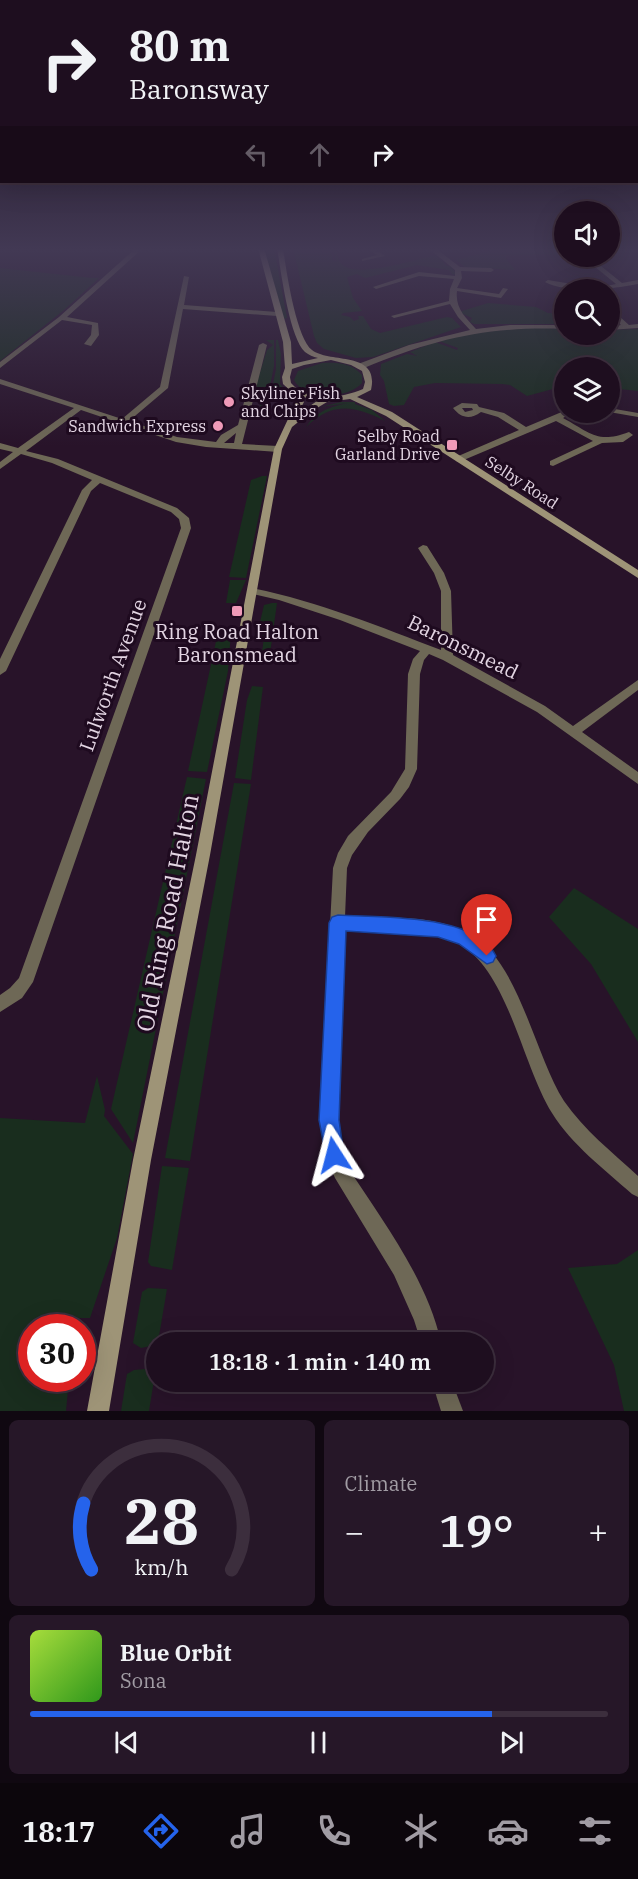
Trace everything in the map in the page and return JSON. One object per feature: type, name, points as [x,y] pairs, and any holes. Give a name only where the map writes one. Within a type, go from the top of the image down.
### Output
[{"type":"main road","points":[[278,314],[287,342],[289,368],[285,376],[286,383],[298,393],[325,400],[351,397],[368,390],[369,372],[361,366],[309,351],[302,342],[294,314]]},
{"type":"main road","points":[[289,368],[302,363],[331,358]]},
{"type":"main road","name":"Selby Road","points":[[368,390],[389,414]]},
{"type":"main road","name":"Old Ring Road Halton","points":[[98,1411],[142,1160],[203,855],[279,449],[300,402],[298,393]]},
{"type":"main road","name":"Selby Road","points":[[351,397],[389,414],[638,575]]},
{"type":"main road","name":"Old Ring Road Halton","points":[[289,426],[309,409],[325,400]]},
{"type":"street","points":[[0,366],[66,314]]},
{"type":"street","points":[[123,422],[164,388],[179,314]]},
{"type":"street","points":[[394,316],[403,314]]},
{"type":"street","points":[[458,314],[473,329]]},
{"type":"street","points":[[61,318],[96,324],[95,335],[88,344]]},
{"type":"street","points":[[620,320],[627,327]]},
{"type":"street","points":[[361,366],[445,336],[473,329],[515,325],[554,327]]},
{"type":"street","points":[[620,327],[638,326]]},
{"type":"street","points":[[237,447],[263,345]]},
{"type":"street","points":[[0,381],[176,439],[237,447],[279,449]]},
{"type":"street","points":[[0,466],[80,407]]},
{"type":"street","points":[[478,409],[501,415],[525,430]]},
{"type":"street","points":[[620,412],[638,415]]},
{"type":"street","points":[[459,459],[554,417]]},
{"type":"street","points":[[566,423],[600,441]]},
{"type":"street","points":[[218,445],[224,437],[243,426]]},
{"type":"street","points":[[553,463],[600,441],[620,440],[629,435]]},
{"type":"street","name":"Lulworth Avenue","points":[[0,446],[55,461],[174,510],[185,519],[186,528],[25,982],[16,993],[0,1004]]},
{"type":"street","points":[[0,671],[87,490],[98,479]]},
{"type":"street","points":[[423,548],[439,573],[446,591],[447,657]]},
{"type":"street","name":"Baronsmead","points":[[252,591],[264,592],[333,614],[447,657],[512,692],[638,779]]},
{"type":"street","points":[[427,1332],[414,1294],[401,1268],[345,1180],[334,1155],[329,1120],[340,868],[347,847],[359,830],[394,799],[405,784],[411,769],[414,674],[419,659],[428,648]]},
{"type":"street","points":[[573,732],[638,684]]},
{"type":"street","points":[[338,923],[438,929],[465,938],[477,946],[495,967],[555,1102],[582,1136],[638,1188]]},
{"type":"street","points":[[445,1392],[452,1411]]},
{"type":"green space","points":[[0,314],[59,314],[0,361]]},
{"type":"green space","points":[[281,314],[286,314],[287,318],[282,319]]},
{"type":"green space","points":[[309,314],[342,314],[354,321],[359,319],[358,316],[363,316],[371,329],[380,333],[447,317],[452,318],[461,327],[373,357],[356,358],[324,349],[317,343]]},
{"type":"green space","points":[[463,314],[554,314],[554,324],[474,324],[470,322],[472,318]]},
{"type":"green space","points":[[531,327],[554,328],[554,345],[620,345],[620,330],[638,329],[638,391],[620,389],[620,357],[554,357],[554,389],[527,396],[510,385],[435,383],[414,387],[404,405],[389,404],[384,381],[380,375],[381,364],[407,354],[417,356],[410,352],[435,342],[457,350],[458,348],[439,341],[457,335]]},
{"type":"green space","points":[[266,340],[274,340],[274,366],[265,411],[259,410],[262,396],[253,395],[267,350],[273,345]]},
{"type":"green space","points":[[276,340],[278,340],[281,354],[280,384],[294,401],[271,394],[276,369]]},
{"type":"green space","points":[[322,363],[339,363],[354,368],[362,375],[362,383],[347,392],[327,395],[307,392],[294,380],[298,371]]},
{"type":"green space","points":[[341,402],[355,402],[355,404],[372,410],[385,421],[354,409],[344,409],[326,413],[306,427],[324,410],[348,403],[321,407]]},
{"type":"green space","points":[[267,476],[246,578],[229,577],[251,480]]},
{"type":"green space","points":[[230,580],[246,580],[236,603],[226,603]]},
{"type":"green space","points":[[277,603],[269,661],[261,660],[264,637],[260,634],[260,622],[264,605]]},
{"type":"green space","points":[[218,632],[231,632],[228,671],[207,772],[188,771]]},
{"type":"green space","points":[[252,686],[263,687],[251,780],[235,778],[247,700]]},
{"type":"green space","points":[[187,777],[206,779],[133,1143],[111,1109]]},
{"type":"green space","points":[[234,783],[251,784],[190,1161],[165,1158]]},
{"type":"green space","points":[[574,888],[638,929],[638,1042],[591,964],[549,917]]},
{"type":"green space","points":[[97,1076],[105,1110],[104,1116],[133,1154],[117,1238],[91,1314],[18,1314],[18,1392],[68,1392],[66,1411],[0,1411],[0,1118],[85,1123]]},
{"type":"green space","points":[[162,1166],[189,1168],[172,1270],[151,1266],[148,1262]]},
{"type":"green space","points":[[638,1250],[638,1411],[624,1411],[614,1365],[568,1268],[617,1264]]},
{"type":"green space","points":[[148,1288],[167,1289],[160,1332],[146,1332],[146,1347],[141,1348],[133,1343],[142,1292]]},
{"type":"green space","points":[[146,1369],[146,1392],[152,1392],[149,1411],[121,1411],[127,1374],[134,1370]]},
{"type":"place","name":"Skyliner Fish and Chips","points":[[229,402]]},
{"type":"place","name":"Sandwich Express","points":[[218,426]]},
{"type":"place","name":"Selby Road Garland Drive","points":[[452,445]]},
{"type":"place","name":"Ring Road Halton Baronsmead","points":[[237,611]]},
{"type":"route","points":[[334,1155],[329,1120],[338,923],[438,929],[452,932],[477,946],[487,956]]}]
